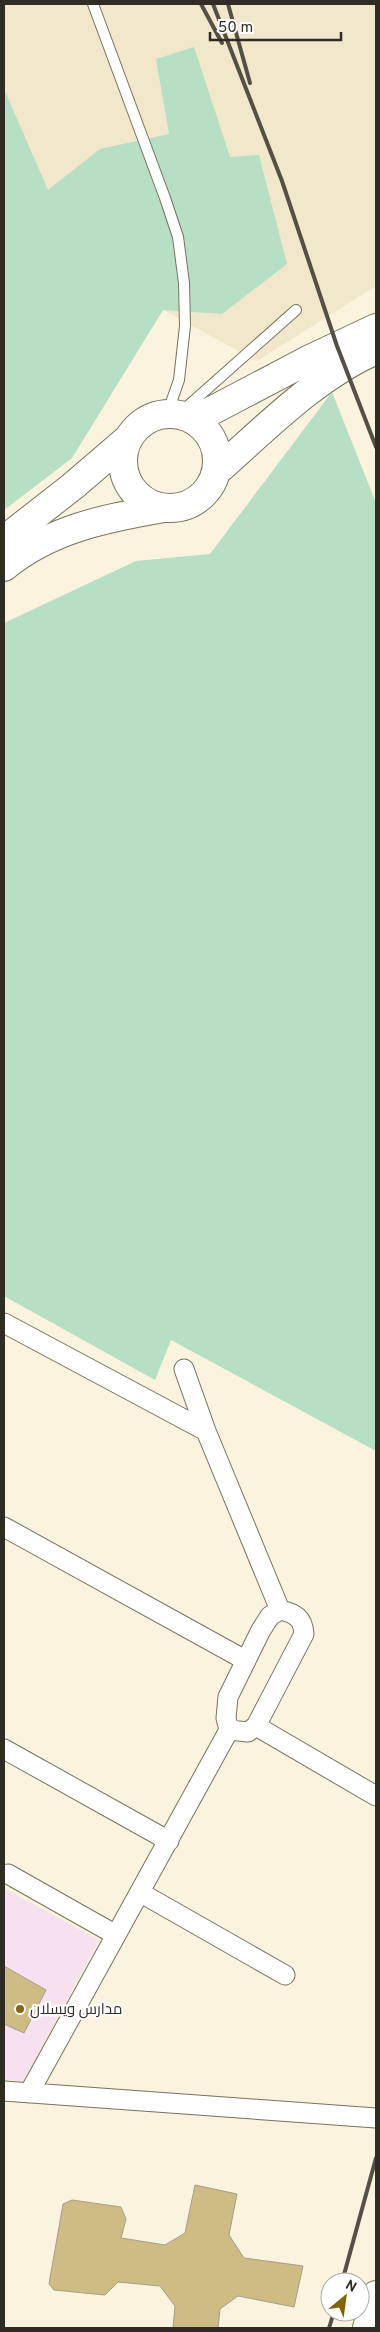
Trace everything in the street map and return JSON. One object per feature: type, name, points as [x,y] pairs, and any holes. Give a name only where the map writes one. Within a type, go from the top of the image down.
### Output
[{"type":"street","points":[[4,540],[73,486],[129,438],[138,426],[152,418],[180,416],[310,359],[375,349]]},
{"type":"street","points":[[217,471],[308,392],[344,367],[375,349]]},
{"type":"street","points":[[4,567],[18,555],[62,532],[119,516],[164,508],[178,508],[192,504],[203,496],[212,484],[217,471],[218,456],[214,442],[206,430],[180,416]]},
{"type":"street","points":[[129,438],[124,452],[123,468],[128,482],[143,499],[164,508]]},
{"type":"street","points":[[4,1323],[206,1431]]},
{"type":"street","points":[[184,1369],[206,1431],[280,1610],[298,1616],[303,1625],[304,1634],[256,1726],[248,1732],[229,1730]]},
{"type":"street","points":[[4,1527],[245,1660]]},
{"type":"street","points":[[29,2093],[229,1730],[226,1718],[228,1697],[245,1660],[270,1616],[280,1610]]},
{"type":"street","points":[[256,1726],[376,1796]]},
{"type":"street","points":[[4,1749],[169,1842]]},
{"type":"street","points":[[8,1874],[116,1935]]},
{"type":"street","points":[[140,1893],[285,1975]]},
{"type":"street","points":[[4,2091],[376,2118]]},
{"type":"street","points":[[367,2328],[376,2295]]},
{"type":"lane","points":[[93,4],[166,198],[178,237],[184,283],[185,326],[179,380],[180,416]]},
{"type":"lane","points":[[180,416],[296,310]]},
{"type":"shaded area","points":[[4,4],[376,4],[376,286],[257,361],[163,310],[72,458],[4,510]]},
{"type":"shaded area","points":[[4,1888],[99,1940],[23,2082],[4,2079]]},
{"type":"green space","points":[[194,47],[230,157],[259,155],[287,264],[222,314],[163,310],[72,458],[4,510],[4,89],[48,190],[100,149],[169,134],[156,59]]},
{"type":"green space","points":[[332,392],[376,503],[376,1451],[171,1340],[155,1380],[4,1296],[4,623],[136,561],[210,554]]},
{"type":"building","name":"مدارس ويسلان","points":[[4,1966],[46,1990],[24,2033],[4,2024]]},
{"type":"building","points":[[195,2185],[237,2194],[229,2235],[244,2258],[303,2266],[294,2307],[238,2296],[220,2309],[218,2328],[173,2328],[175,2306],[160,2286],[118,2282],[105,2295],[54,2290],[49,2284],[63,2204],[72,2200],[121,2207],[126,2219],[121,2238],[165,2245],[185,2233]]},
{"type":"railway","points":[[201,4],[222,43]]},
{"type":"railway","points":[[213,4],[282,181],[337,346],[376,447]]},
{"type":"railway","points":[[228,4],[250,83]]},
{"type":"railway","points":[[345,2272],[376,2158]]},
{"type":"railway","points":[[329,2328],[331,2322]]},
{"type":"place","name":"مدارس ويسلان","points":[[20,2009]]}]
